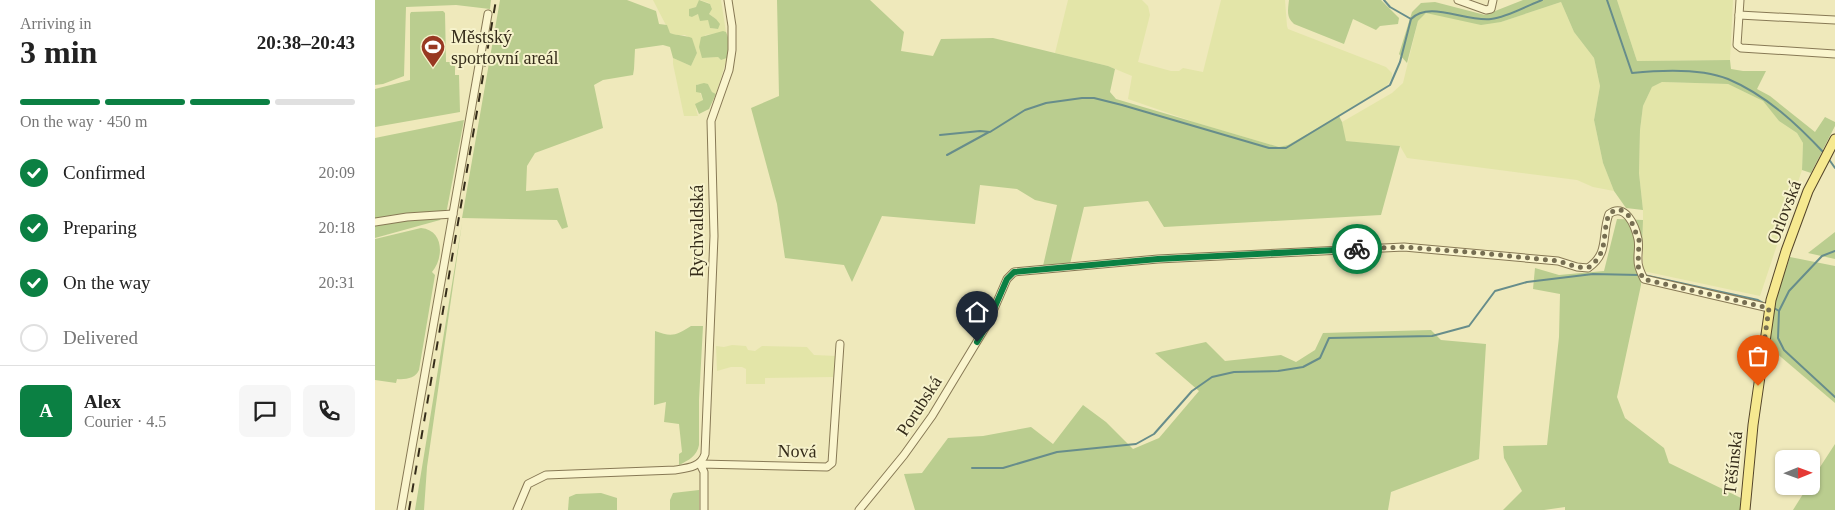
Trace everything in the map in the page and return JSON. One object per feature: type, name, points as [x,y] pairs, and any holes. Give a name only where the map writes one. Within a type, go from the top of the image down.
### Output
[{"type":"main road","name":"Orlovská","points":[[1770,304],[1786,251],[1809,191],[1835,139]]},
{"type":"main road","name":"Těšínská","points":[[1745,510],[1753,426],[1770,304]]},
{"type":"street","name":"Rychvaldská","points":[[704,510],[704,472],[700,464],[705,454],[714,236],[711,121],[729,70],[732,50],[732,26],[728,0]]},
{"type":"street","points":[[1459,0],[1486,10],[1491,8],[1493,0]]},
{"type":"street","points":[[1740,0],[1737,45],[1741,48],[1835,54]]},
{"type":"street","points":[[401,510],[487,14]]},
{"type":"street","points":[[1739,15],[1835,20]]},
{"type":"street","name":"Porubská","points":[[859,510],[905,455],[932,416],[987,325],[1007,279],[1014,272],[1158,259],[1404,247],[1548,260],[1588,268],[1601,255],[1606,221],[1609,214],[1615,210],[1621,210],[1629,216],[1639,240],[1638,266],[1643,279],[1770,304]]},
{"type":"street","points":[[375,222],[407,217],[453,214]]},
{"type":"street","name":"Nová","points":[[700,464],[827,467],[832,463],[840,344]]},
{"type":"street","points":[[517,510],[528,484],[546,475],[675,470],[700,464]]},
{"type":"green space","points":[[375,0],[491,0],[490,9],[456,5],[406,7],[404,76],[375,85]]},
{"type":"green space","points":[[500,0],[627,0],[656,11],[659,24],[667,25],[670,33],[692,38],[697,53],[691,66],[673,58],[670,47],[663,45],[635,49],[633,75],[603,80],[594,85],[603,128],[535,153],[527,166],[526,191],[558,188],[568,227],[562,229],[557,220],[462,218]]},
{"type":"green space","points":[[653,0],[700,0],[721,0],[726,32],[705,35],[702,58],[718,57],[721,60],[727,58],[716,94],[712,92],[708,84],[697,84],[703,101],[696,109],[698,116],[684,116],[673,64],[673,58],[691,66],[697,53],[692,39],[685,35],[670,33]],"holes":[[[700,0],[709,3],[712,8],[709,14],[716,19],[717,29],[710,28],[708,19],[698,14],[692,17],[689,9],[696,7]]]},
{"type":"green space","points":[[699,0],[710,4],[712,9],[709,14],[720,24],[718,29],[710,28],[708,20],[700,21],[698,14],[692,17],[689,16],[689,9],[696,7]]},
{"type":"green space","points":[[777,0],[870,0],[904,32],[901,51],[933,56],[941,39],[993,38],[1108,66],[1115,69],[1110,92],[1116,99],[1279,147],[1288,145],[1339,116],[1346,141],[1400,146],[1381,215],[1164,227],[1148,201],[1084,207],[1070,264],[1043,266],[1057,205],[1035,200],[1017,189],[980,185],[975,224],[882,216],[852,282],[844,265],[785,258],[777,204],[751,108],[779,96]]},
{"type":"green space","points":[[1068,0],[1142,0],[1148,6],[1150,15],[1138,62],[1171,71],[1179,71],[1183,68],[1203,72],[1221,0],[1285,0],[1288,29],[1386,67],[1392,73],[1392,78],[1386,87],[1339,116],[1288,145],[1279,147],[1194,122],[1128,99],[1132,76],[1108,66],[1055,53]]},
{"type":"green space","points":[[1289,0],[1381,0],[1399,18],[1398,24],[1380,26],[1376,30],[1353,19],[1344,44],[1294,24],[1289,16]]},
{"type":"green space","points":[[1523,0],[1617,0],[1637,61],[1730,60],[1731,69],[1766,71],[1757,89],[1770,96],[1815,132],[1825,117],[1835,122],[1835,126],[1811,173],[1802,170],[1803,143],[1797,133],[1779,121],[1763,101],[1728,84],[1662,82],[1652,87],[1643,106],[1640,130],[1639,173],[1643,210],[1626,208],[1614,191],[1603,163],[1594,120],[1600,86],[1594,58],[1574,32],[1561,2],[1501,22],[1481,25],[1426,13],[1418,21],[1407,63],[1399,54],[1412,12],[1421,3],[1435,2],[1485,15]]},
{"type":"green space","points":[[1617,0],[1733,0],[1730,60],[1637,61]]},
{"type":"green space","points":[[1561,2],[1574,32],[1594,58],[1600,86],[1594,120],[1603,163],[1614,191],[1593,187],[1577,180],[1407,158],[1400,146],[1345,141],[1342,122],[1392,93],[1403,83],[1418,21],[1426,13],[1501,22]]},
{"type":"green space","name":"Městský sportovní areál","points":[[443,11],[445,13],[446,62],[455,62],[455,75],[459,75],[460,112],[375,127],[375,89],[410,80],[411,12]]},
{"type":"green space","points":[[723,31],[726,32],[729,42],[727,58],[721,60],[718,57],[702,58],[699,47],[701,37]]},
{"type":"green space","points":[[1662,82],[1728,84],[1763,101],[1779,121],[1797,133],[1803,143],[1802,170],[1760,296],[1643,271],[1643,210],[1639,173],[1640,130],[1643,106],[1652,87]]},
{"type":"green space","points":[[708,84],[712,92],[716,94],[709,109],[699,114],[695,104],[703,100],[701,93],[696,92],[696,85]]},
{"type":"green space","points":[[464,120],[447,209],[440,220],[375,238],[375,138]]},
{"type":"green space","points":[[1617,219],[1643,220],[1641,285],[1617,397],[1625,418],[1664,448],[1669,463],[1741,498],[1740,510],[1565,510],[1565,507],[1544,510],[1503,510],[1522,491],[1504,458],[1503,446],[1547,445],[1559,337],[1560,294],[1533,289],[1535,268],[1559,275],[1604,271]]},
{"type":"green space","points":[[462,223],[427,467],[424,510],[415,510]]},
{"type":"green space","points":[[421,228],[429,230],[438,239],[440,252],[439,260],[432,272],[435,275],[419,370],[418,373],[410,378],[397,379],[396,383],[375,380],[375,239]]},
{"type":"green space","points":[[1835,232],[1835,259],[1808,253]]},
{"type":"green space","points":[[1790,257],[1835,266],[1835,403],[1768,346],[1777,295]]},
{"type":"green space","points":[[691,326],[703,326],[699,400],[699,445],[694,455],[679,465],[679,454],[682,452],[679,424],[664,422],[666,402],[654,405],[655,331],[673,334]]},
{"type":"green space","points":[[1431,330],[1441,340],[1486,344],[1479,459],[1391,492],[1388,510],[915,510],[904,474],[922,473],[948,438],[983,436],[1031,427],[1053,444],[1083,405],[1106,422],[1133,449],[1159,438],[1199,391],[1155,353],[1206,342],[1225,361],[1281,355],[1296,362],[1315,350],[1323,333]]},
{"type":"green space","points":[[716,346],[746,346],[748,350],[755,351],[762,346],[807,347],[814,355],[836,356],[833,377],[765,378],[765,384],[746,384],[746,369],[742,367],[731,367],[717,371]]},
{"type":"green space","points":[[1835,444],[1835,510],[1793,510],[1802,495],[1820,495],[1820,467]]},
{"type":"green space","points":[[699,490],[699,510],[670,510],[670,500],[673,493]]},
{"type":"green space","points":[[601,493],[617,498],[617,510],[568,510],[569,497],[576,494]]},
{"type":"waterway","points":[[1384,0],[1390,7],[1411,19],[1427,11],[1437,11],[1470,18],[1491,19],[1504,16],[1542,0]]},
{"type":"waterway","points":[[1607,0],[1632,73],[1693,71],[1728,79],[1755,93],[1780,111],[1825,154]]},
{"type":"waterway","points":[[940,135],[980,131],[990,132],[1025,110],[1046,103],[1094,98],[1269,148],[1286,148],[1390,85],[1400,62],[1411,19]]},
{"type":"waterway","points":[[947,155],[989,132]]},
{"type":"waterway","points":[[1828,158],[1835,168]]},
{"type":"waterway","points":[[1835,251],[1822,256],[1789,291],[1779,311],[1778,338],[1784,350],[1835,397]]},
{"type":"waterway","points":[[972,468],[1003,468],[1057,452],[1136,444],[1154,434],[1192,391],[1212,377],[1234,372],[1278,371],[1303,367],[1320,358],[1329,338],[1432,336],[1469,326],[1495,291],[1527,282],[1593,274],[1639,275]]},
{"type":"waterway","points":[[1644,275],[1758,300],[1767,305]]},
{"type":"waterway","points":[[1774,308],[1779,311]]},
{"type":"railway","points":[[409,510],[496,0]]},
{"type":"way so far","points":[[1357,249],[1404,247],[1480,253],[1558,261],[1577,267],[1588,268],[1601,255],[1606,221],[1609,214],[1615,210],[1621,210],[1629,216],[1639,240],[1638,266],[1643,279],[1755,303],[1769,308],[1758,386]]},
{"type":"place","name":"Městský sportovní areál","points":[[433,68]]},
{"type":"route","points":[[977,342],[987,325],[1007,279],[1014,272],[1158,259],[1357,249]]}]
